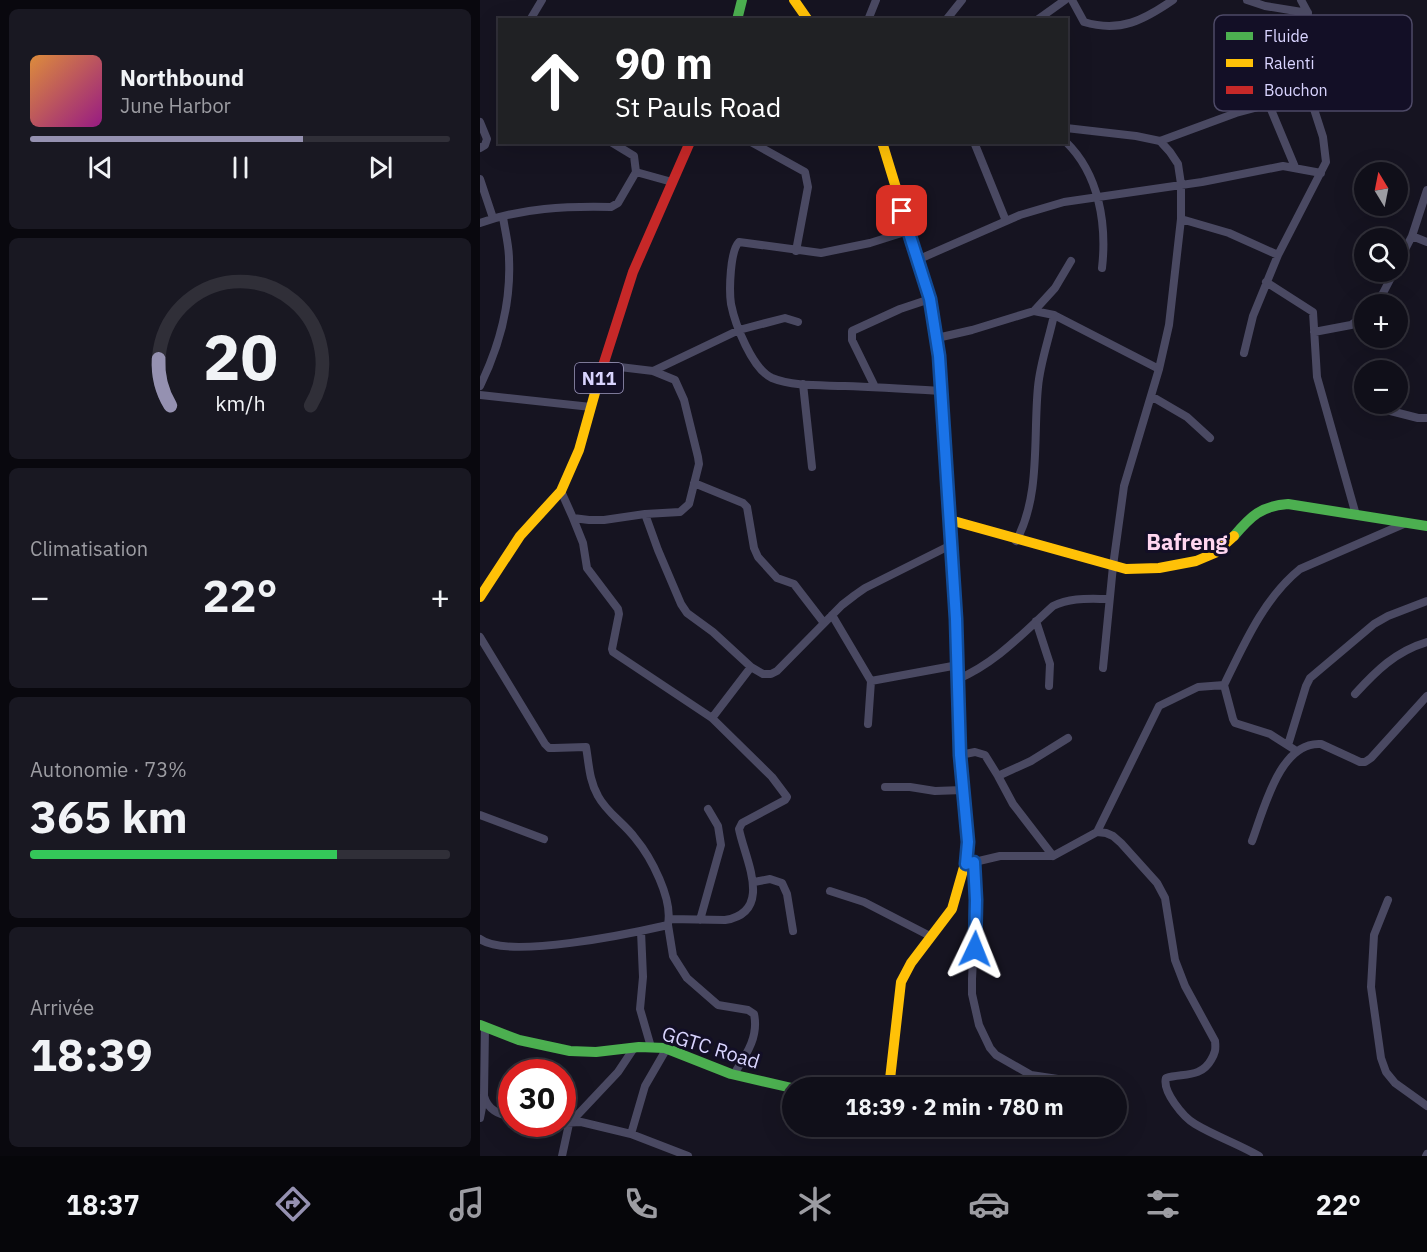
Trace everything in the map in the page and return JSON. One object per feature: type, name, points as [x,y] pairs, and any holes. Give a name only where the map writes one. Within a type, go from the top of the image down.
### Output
[{"type":"main road","points":[[738,18],[742,0]]},
{"type":"main road","points":[[794,0],[807,18]]},
{"type":"main road","name":"N11","points":[[480,597],[520,536],[561,491],[579,450],[633,272],[689,144]]},
{"type":"main road","points":[[883,144],[930,299],[937,338],[958,665],[960,755],[970,863],[952,909],[911,963],[901,982],[890,1077]]},
{"type":"main road","points":[[950,520],[1016,541],[1129,569],[1204,558],[1215,553],[1252,516],[1274,504],[1427,526]]},
{"type":"main road","name":"GGTC Road","points":[[483,1026],[511,1037],[575,1052],[667,1048],[712,1067],[782,1086]]},
{"type":"street","points":[[531,18],[542,0]]},
{"type":"street","points":[[869,18],[876,0]]},
{"type":"street","points":[[948,18],[962,0]]},
{"type":"street","points":[[1040,18],[1065,0]]},
{"type":"street","points":[[1072,0],[1084,22],[1103,26],[1135,23],[1173,0]]},
{"type":"street","points":[[1247,0],[1265,6],[1308,13]]},
{"type":"street","points":[[1301,0],[1308,13]]},
{"type":"street","points":[[1068,128],[1160,141],[1244,111]]},
{"type":"street","points":[[1272,111],[1294,167]]},
{"type":"street","points":[[1244,353],[1252,316],[1266,282],[1326,162],[1323,137],[1315,111]]},
{"type":"street","points":[[480,122],[487,139],[485,145],[480,148]]},
{"type":"street","points":[[1103,668],[1109,599],[1124,486],[1159,369],[1169,325],[1181,219],[1181,184],[1178,164],[1160,141]]},
{"type":"street","points":[[480,223],[493,218],[552,207],[611,207],[618,203],[636,172],[634,156],[614,144]]},
{"type":"street","points":[[756,144],[805,172],[808,187],[796,251]]},
{"type":"street","points":[[975,144],[1006,221]]},
{"type":"street","points":[[1068,144],[1089,170],[1098,196],[1103,240],[1102,268]]},
{"type":"street","points":[[917,260],[1037,208],[1098,196],[1202,182],[1283,166],[1321,173]]},
{"type":"street","points":[[636,172],[672,182]]},
{"type":"street","points":[[480,179],[493,218]]},
{"type":"street","points":[[1408,244],[1427,190]]},
{"type":"street","points":[[480,386],[488,370],[508,292],[509,255],[502,217]]},
{"type":"street","points":[[1181,219],[1229,234],[1278,255]]},
{"type":"street","points":[[908,231],[821,253],[739,242],[734,247],[731,301],[734,318],[757,366],[772,378],[802,384],[941,390]]},
{"type":"street","points":[[1412,236],[1427,242]]},
{"type":"street","points":[[1034,311],[1055,288],[1071,261]]},
{"type":"street","points":[[1266,282],[1313,312],[1317,377],[1356,515]]},
{"type":"street","points":[[874,387],[852,339],[852,331],[900,309],[930,299]]},
{"type":"street","points":[[937,338],[1034,311],[1054,315],[1159,369]]},
{"type":"street","points":[[1016,541],[1024,524],[1030,494],[1036,450],[1038,386],[1054,315]]},
{"type":"street","points":[[653,371],[739,330],[785,318],[798,322]]},
{"type":"street","points":[[1314,332],[1354,324]]},
{"type":"street","points":[[573,518],[604,520],[680,512],[689,504],[699,464],[684,400],[675,380],[653,371],[603,365]]},
{"type":"street","points":[[802,384],[812,467]]},
{"type":"street","points":[[480,395],[591,407]]},
{"type":"street","points":[[1151,396],[1187,417],[1210,438]]},
{"type":"street","points":[[1402,414],[1427,418]]},
{"type":"street","points":[[694,483],[747,507],[754,548],[758,557],[777,578],[794,584],[824,623]]},
{"type":"street","points":[[480,939],[501,945],[522,947],[595,939],[641,931],[668,922],[734,919],[743,914],[751,899],[754,882],[739,828],[742,823],[787,797],[772,777],[712,718],[613,652],[618,609],[587,568],[583,543],[561,491]]},
{"type":"street","points":[[645,514],[658,550],[687,613],[713,632],[751,667],[763,674],[777,671],[842,604],[865,588],[951,545]]},
{"type":"street","points":[[1406,523],[1300,569],[1289,578],[1274,595],[1250,632],[1224,685],[1235,723],[1270,734],[1292,747],[1321,744],[1360,762],[1365,762],[1389,740],[1425,700]]},
{"type":"street","points":[[958,679],[977,671],[999,655],[1053,606],[1063,601],[1109,599]]},
{"type":"street","points":[[1252,841],[1275,780],[1292,747],[1306,686],[1311,678],[1374,624],[1427,601]]},
{"type":"street","points":[[832,615],[871,681],[868,724]]},
{"type":"street","points":[[1036,621],[1050,664],[1049,686]]},
{"type":"street","points":[[480,637],[545,744],[549,748],[586,747],[588,769],[598,796],[606,808],[636,838],[646,853],[665,895],[673,956],[687,978],[718,1005],[748,1010],[754,1014],[752,1043],[734,1074]]},
{"type":"street","points":[[1355,694],[1382,664],[1408,649],[1427,642]]},
{"type":"street","points":[[871,681],[958,665]]},
{"type":"street","points":[[712,718],[751,667]]},
{"type":"street","points":[[1097,832],[1159,706],[1198,687],[1224,685]]},
{"type":"street","points":[[998,776],[1031,761],[1068,738]]},
{"type":"street","points":[[960,755],[975,752],[985,755],[1013,804],[1053,856]]},
{"type":"street","points":[[885,787],[910,787],[935,791],[963,790]]},
{"type":"street","points":[[700,920],[722,845],[718,826],[708,809]]},
{"type":"street","points":[[480,815],[544,839]]},
{"type":"street","points":[[1044,1077],[1031,1075],[996,1055],[979,1025],[972,994],[976,900],[970,863],[1000,856],[1053,856],[1097,832],[1106,833],[1121,843],[1157,883],[1165,898],[1175,960],[1180,976],[1215,1041],[1216,1051],[1208,1065],[1200,1072],[1166,1078],[1164,1084],[1166,1091],[1192,1122],[1259,1156]]},
{"type":"street","points":[[754,882],[770,879],[782,883],[793,930]]},
{"type":"street","points":[[830,891],[864,902],[930,936]]},
{"type":"street","points":[[1388,900],[1374,935],[1371,987],[1381,1058],[1386,1072],[1395,1083],[1427,1106]]},
{"type":"street","points":[[641,931],[643,977],[641,1017],[651,1047]]},
{"type":"street","points":[[480,1118],[484,1096],[483,1026]]},
{"type":"street","points":[[576,1113],[618,1072],[634,1048]]},
{"type":"street","points":[[631,1134],[645,1086],[667,1048]]},
{"type":"street","points":[[484,1096],[490,1109],[498,1112]]},
{"type":"street","points":[[576,1122],[631,1134],[688,1156]]},
{"type":"street","points":[[562,1156],[564,1137]]},
{"type":"traffic: fast","points":[[738,18],[742,0]]},
{"type":"traffic: fast","points":[[1234,536],[1257,513],[1271,507],[1288,504],[1427,526]]},
{"type":"traffic: fast","points":[[480,1025],[519,1040],[570,1051],[596,1052],[639,1047],[665,1048],[731,1074],[782,1086]]},
{"type":"traffic: slow","points":[[794,0],[807,18]]},
{"type":"traffic: slow","points":[[883,144],[930,299],[937,338],[946,472]]},
{"type":"traffic: slow","points":[[480,597],[520,536],[561,491],[579,450],[600,375]]},
{"type":"traffic: slow","points":[[950,520],[1126,569],[1159,568],[1196,561],[1215,553],[1234,536]]},
{"type":"traffic: slow","points":[[890,1077],[901,982],[911,963],[952,909],[966,860]]},
{"type":"traffic: jam","points":[[600,375],[633,272],[689,144]]},
{"type":"traffic: jam","points":[[946,472],[955,596],[966,860]]},
{"type":"district","name":"Bafreng","points":[[1187,541]]},
{"type":"route","points":[[902,211],[930,299],[939,356],[956,619],[960,755],[968,842],[966,864],[974,862],[975,949]]}]
